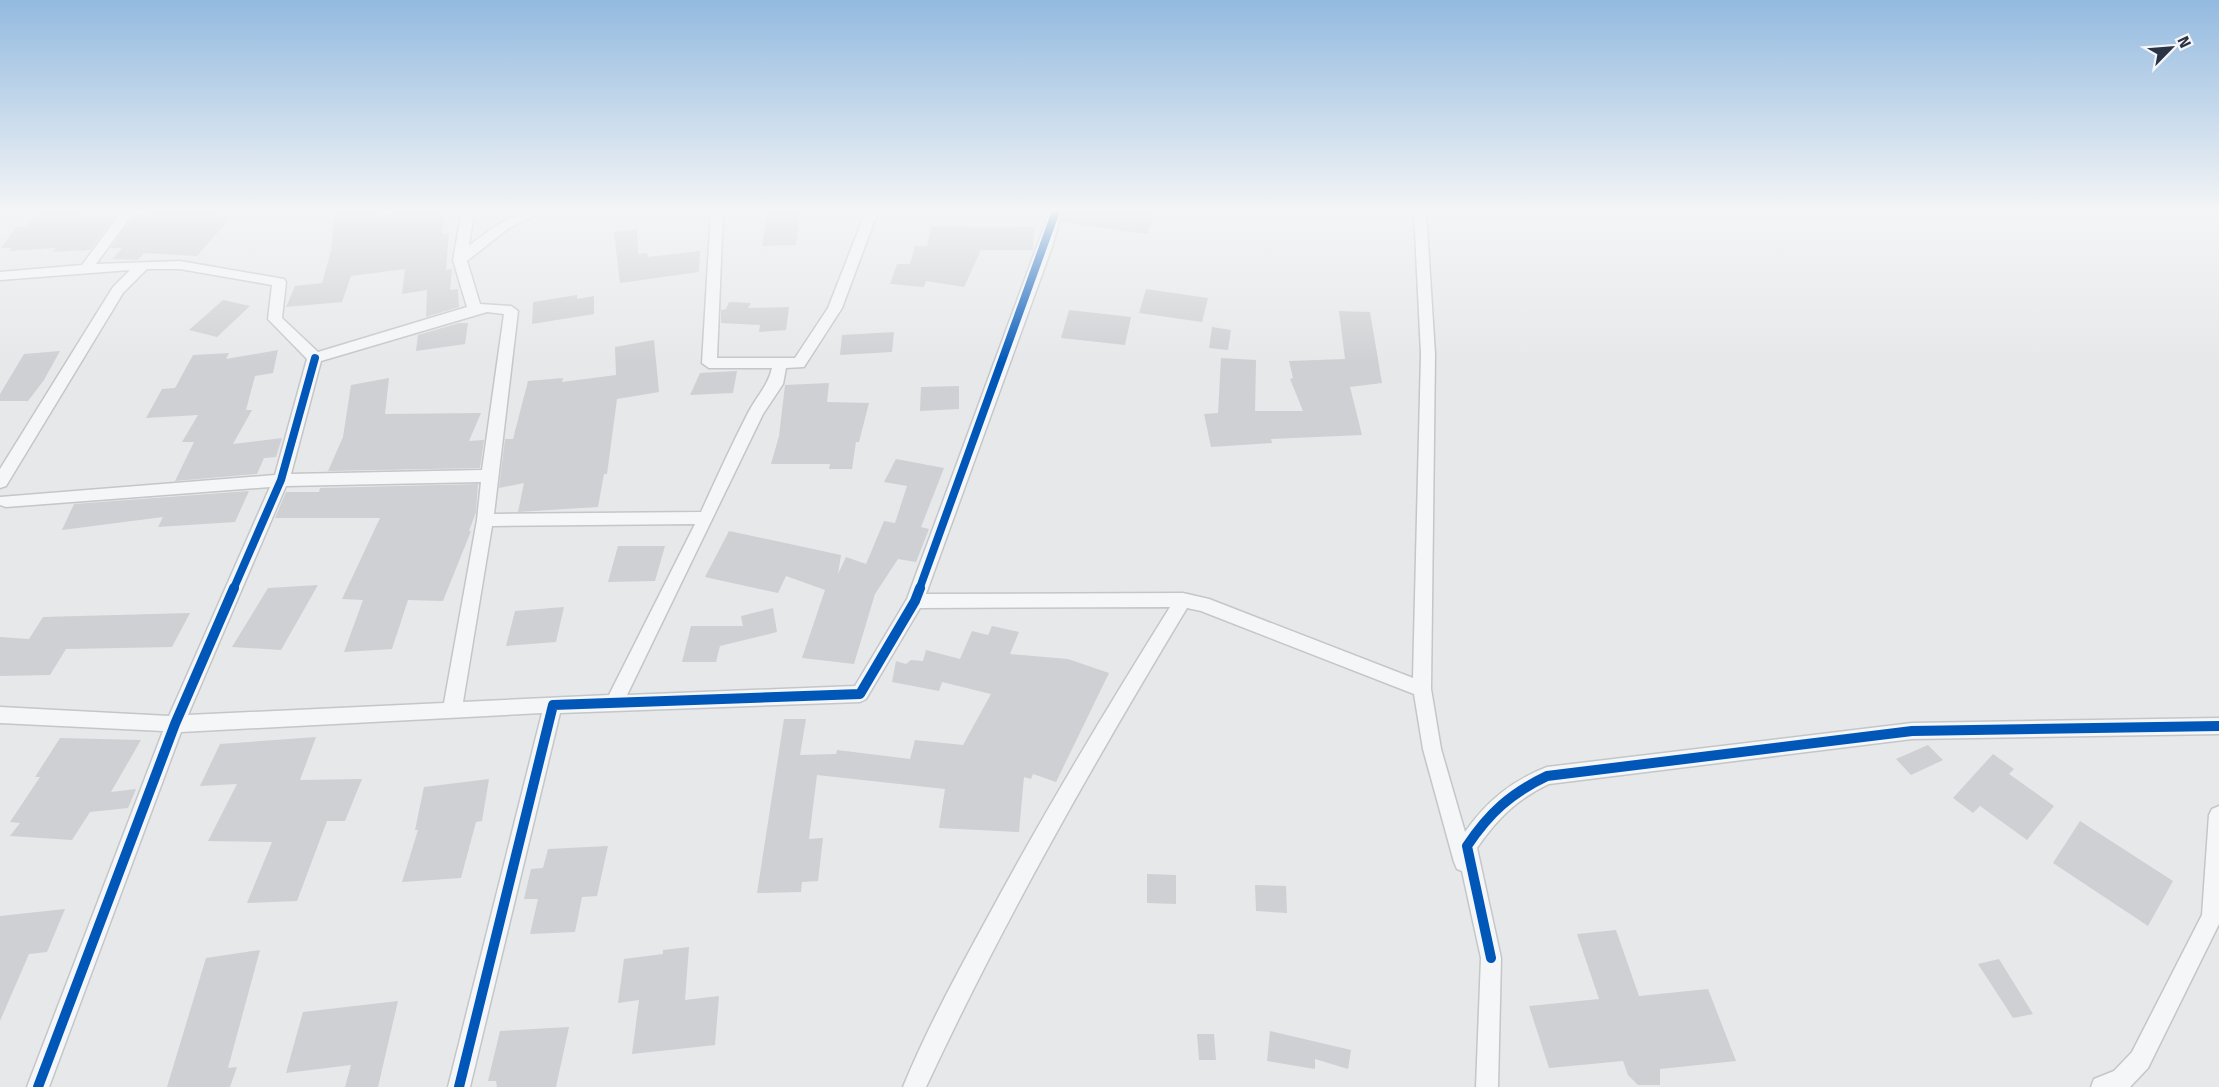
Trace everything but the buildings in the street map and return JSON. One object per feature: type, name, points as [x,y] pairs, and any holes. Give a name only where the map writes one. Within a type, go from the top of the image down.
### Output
[{"type":"street","points":[[86,269],[91,262]]},
{"type":"street","points":[[461,262],[475,309]]},
{"type":"street","points":[[714,262],[709,363],[800,363],[835,308],[853,262]]},
{"type":"street","points":[[0,715],[175,724],[553,705],[860,694],[915,601],[1040,262]]},
{"type":"street","points":[[1423,262],[1428,354],[1422,689],[1432,748],[1491,958]]},
{"type":"street","points":[[0,482],[118,290],[144,265]]},
{"type":"street","points":[[0,276],[144,265],[180,265],[279,282],[275,319],[315,358]]},
{"type":"street","points":[[315,358],[475,309],[487,307],[511,311],[485,520],[452,710]]},
{"type":"street","points":[[38,1087],[175,724],[281,480],[315,358]]},
{"type":"street","points":[[614,703],[755,414],[764,397],[776,384],[780,363]]},
{"type":"street","points":[[2,500],[281,480],[489,476]]},
{"type":"street","points":[[485,520],[706,518]]},
{"type":"street","points":[[915,601],[1183,600],[1203,604],[1422,689]]},
{"type":"street","points":[[914,1087],[942,1026],[1068,789],[1183,600]]},
{"type":"street","points":[[459,1087],[553,705]]},
{"type":"street","points":[[1486,1087],[1491,958],[1467,846],[1492,809],[1523,786],[1547,776],[1912,731],[2219,726]]},
{"type":"street","points":[[2102,1087],[2122,1079],[2140,1060],[2212,916],[2219,815]]},
{"type":"cycle path","points":[[459,1087],[553,705],[860,694],[915,601],[1040,262]]},
{"type":"cycle path","points":[[38,1087],[175,724],[281,480],[315,358]]},
{"type":"cycle path","points":[[1491,958],[1467,846],[1484,821],[1509,796],[1547,776],[1912,731],[2219,726]]}]
